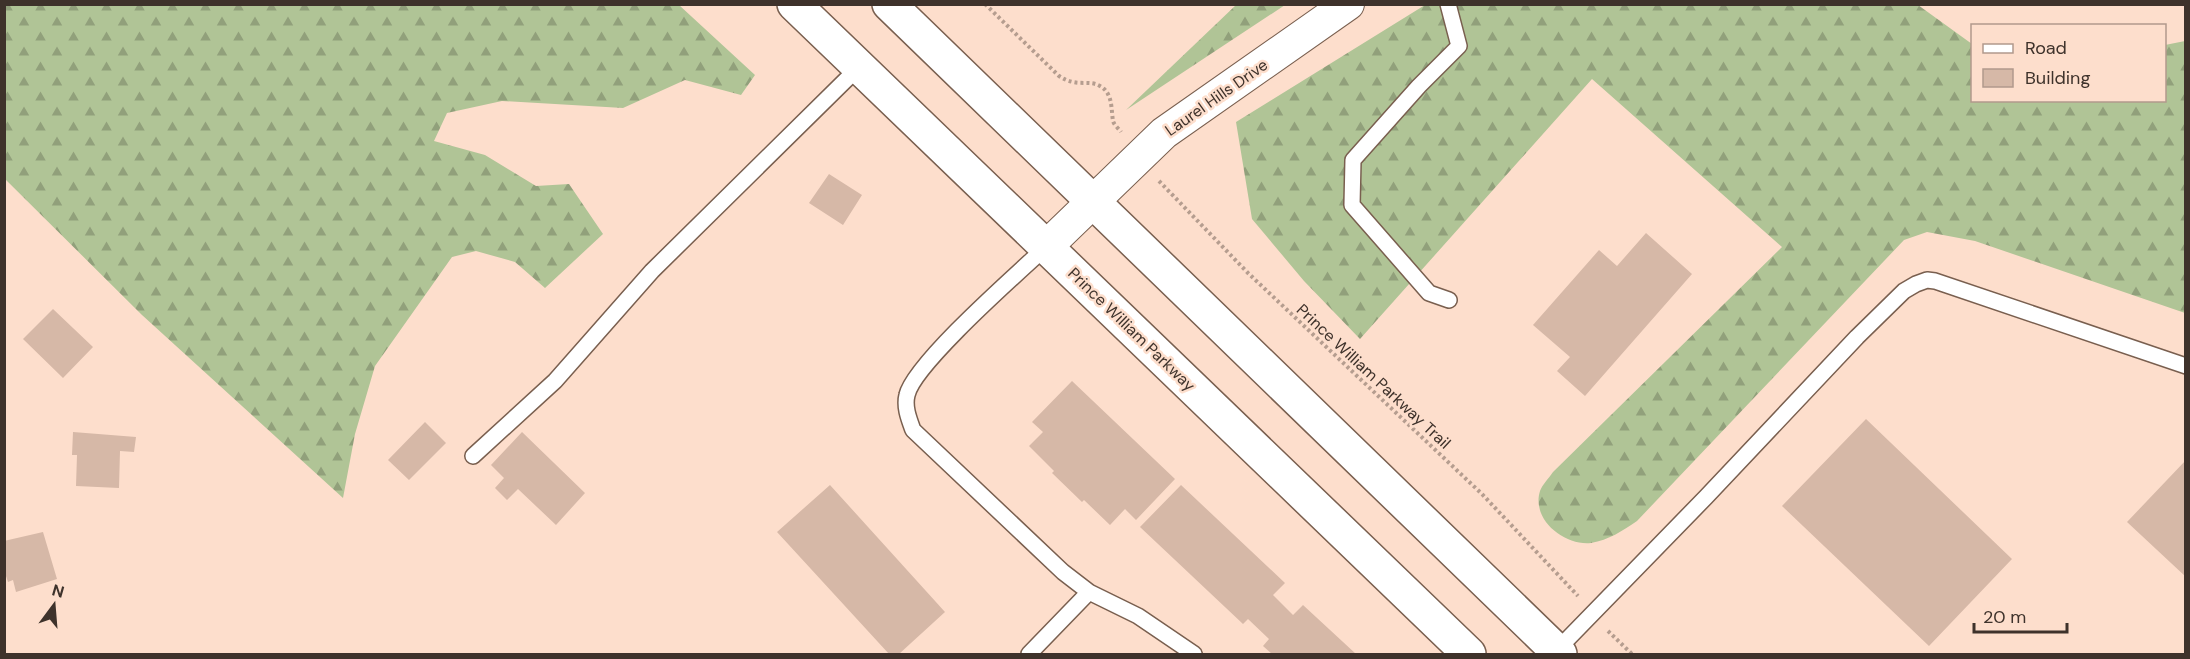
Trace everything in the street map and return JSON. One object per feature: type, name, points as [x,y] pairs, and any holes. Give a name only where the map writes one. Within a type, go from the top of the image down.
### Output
[{"type":"highway","name":"Prince William Parkway","points":[[794,4],[1469,654]]},
{"type":"highway","points":[[889,4],[1558,653]]},
{"type":"street","name":"Laurel Hills Drive","points":[[1046,247],[1164,133],[1348,4]]},
{"type":"lane","points":[[1448,4],[1459,46],[1419,86],[1353,160],[1352,205],[1429,293],[1449,300]]},
{"type":"lane","points":[[473,456],[555,381],[652,272],[860,67]]},
{"type":"lane","points":[[1046,247],[938,351],[915,378],[907,394],[906,413],[913,430],[1063,572],[1089,592],[1138,616],[1194,654]]},
{"type":"lane","points":[[1558,653],[1857,337],[1904,291],[1916,284],[1927,280],[1935,281],[2186,366]]},
{"type":"lane","points":[[1029,654],[1089,592]]},
{"type":"path","points":[[985,4],[1059,76],[1074,83],[1102,87],[1113,106],[1113,122]]},
{"type":"path","name":"Prince William Parkway Trail","points":[[1162,185],[1248,273],[1482,494],[1568,585]]},
{"type":"path","points":[[1619,644],[1632,654]]},
{"type":"green space","points":[[4,5],[679,5],[755,75],[741,95],[685,80],[623,108],[502,101],[447,113],[434,141],[485,155],[536,186],[569,184],[603,234],[545,288],[515,262],[476,251],[452,257],[375,366],[355,434],[343,498],[142,315],[5,179]]},
{"type":"green space","points":[[1236,5],[1285,5],[1126,110]]},
{"type":"green space","points":[[1425,5],[1918,5],[1971,43],[1971,102],[2166,102],[2166,45],[2185,41],[2185,313],[1975,241],[1927,232],[1904,240],[1637,521],[1604,540],[1581,543],[1561,536],[1545,521],[1539,502],[1540,491],[1544,484],[1553,472],[1782,247],[1592,79],[1360,339],[1304,281],[1252,219],[1236,122]]},
{"type":"building","points":[[829,174],[862,195],[843,225],[809,203]]},
{"type":"building","points":[[1646,233],[1692,274],[1585,396],[1557,371],[1570,357],[1533,325],[1599,250],[1617,266]]},
{"type":"building","points":[[53,309],[93,347],[63,378],[23,339]]},
{"type":"building","points":[[1072,381],[1175,479],[1136,520],[1125,509],[1110,525],[1052,473],[1054,471],[1029,446],[1043,432],[1032,422]]},
{"type":"building","points":[[1866,419],[2012,559],[1929,646],[1782,506]]},
{"type":"building","points":[[425,422],[446,443],[409,480],[388,460]]},
{"type":"building","points":[[73,432],[136,437],[134,452],[120,451],[119,488],[76,486],[77,455],[72,455]]},
{"type":"building","points":[[522,432],[585,493],[556,525],[518,489],[507,500],[495,488],[504,478],[491,465]]},
{"type":"building","points":[[2186,460],[2186,577],[2127,522]]},
{"type":"building","points":[[830,485],[945,612],[899,654],[889,654],[777,532]]},
{"type":"building","points":[[1181,485],[1285,583],[1273,595],[1293,615],[1303,605],[1356,654],[1272,654],[1263,646],[1269,639],[1248,619],[1243,624],[1140,527]]},
{"type":"building","points":[[43,532],[57,579],[16,592],[13,580],[8,582],[4,570],[4,541]]}]
